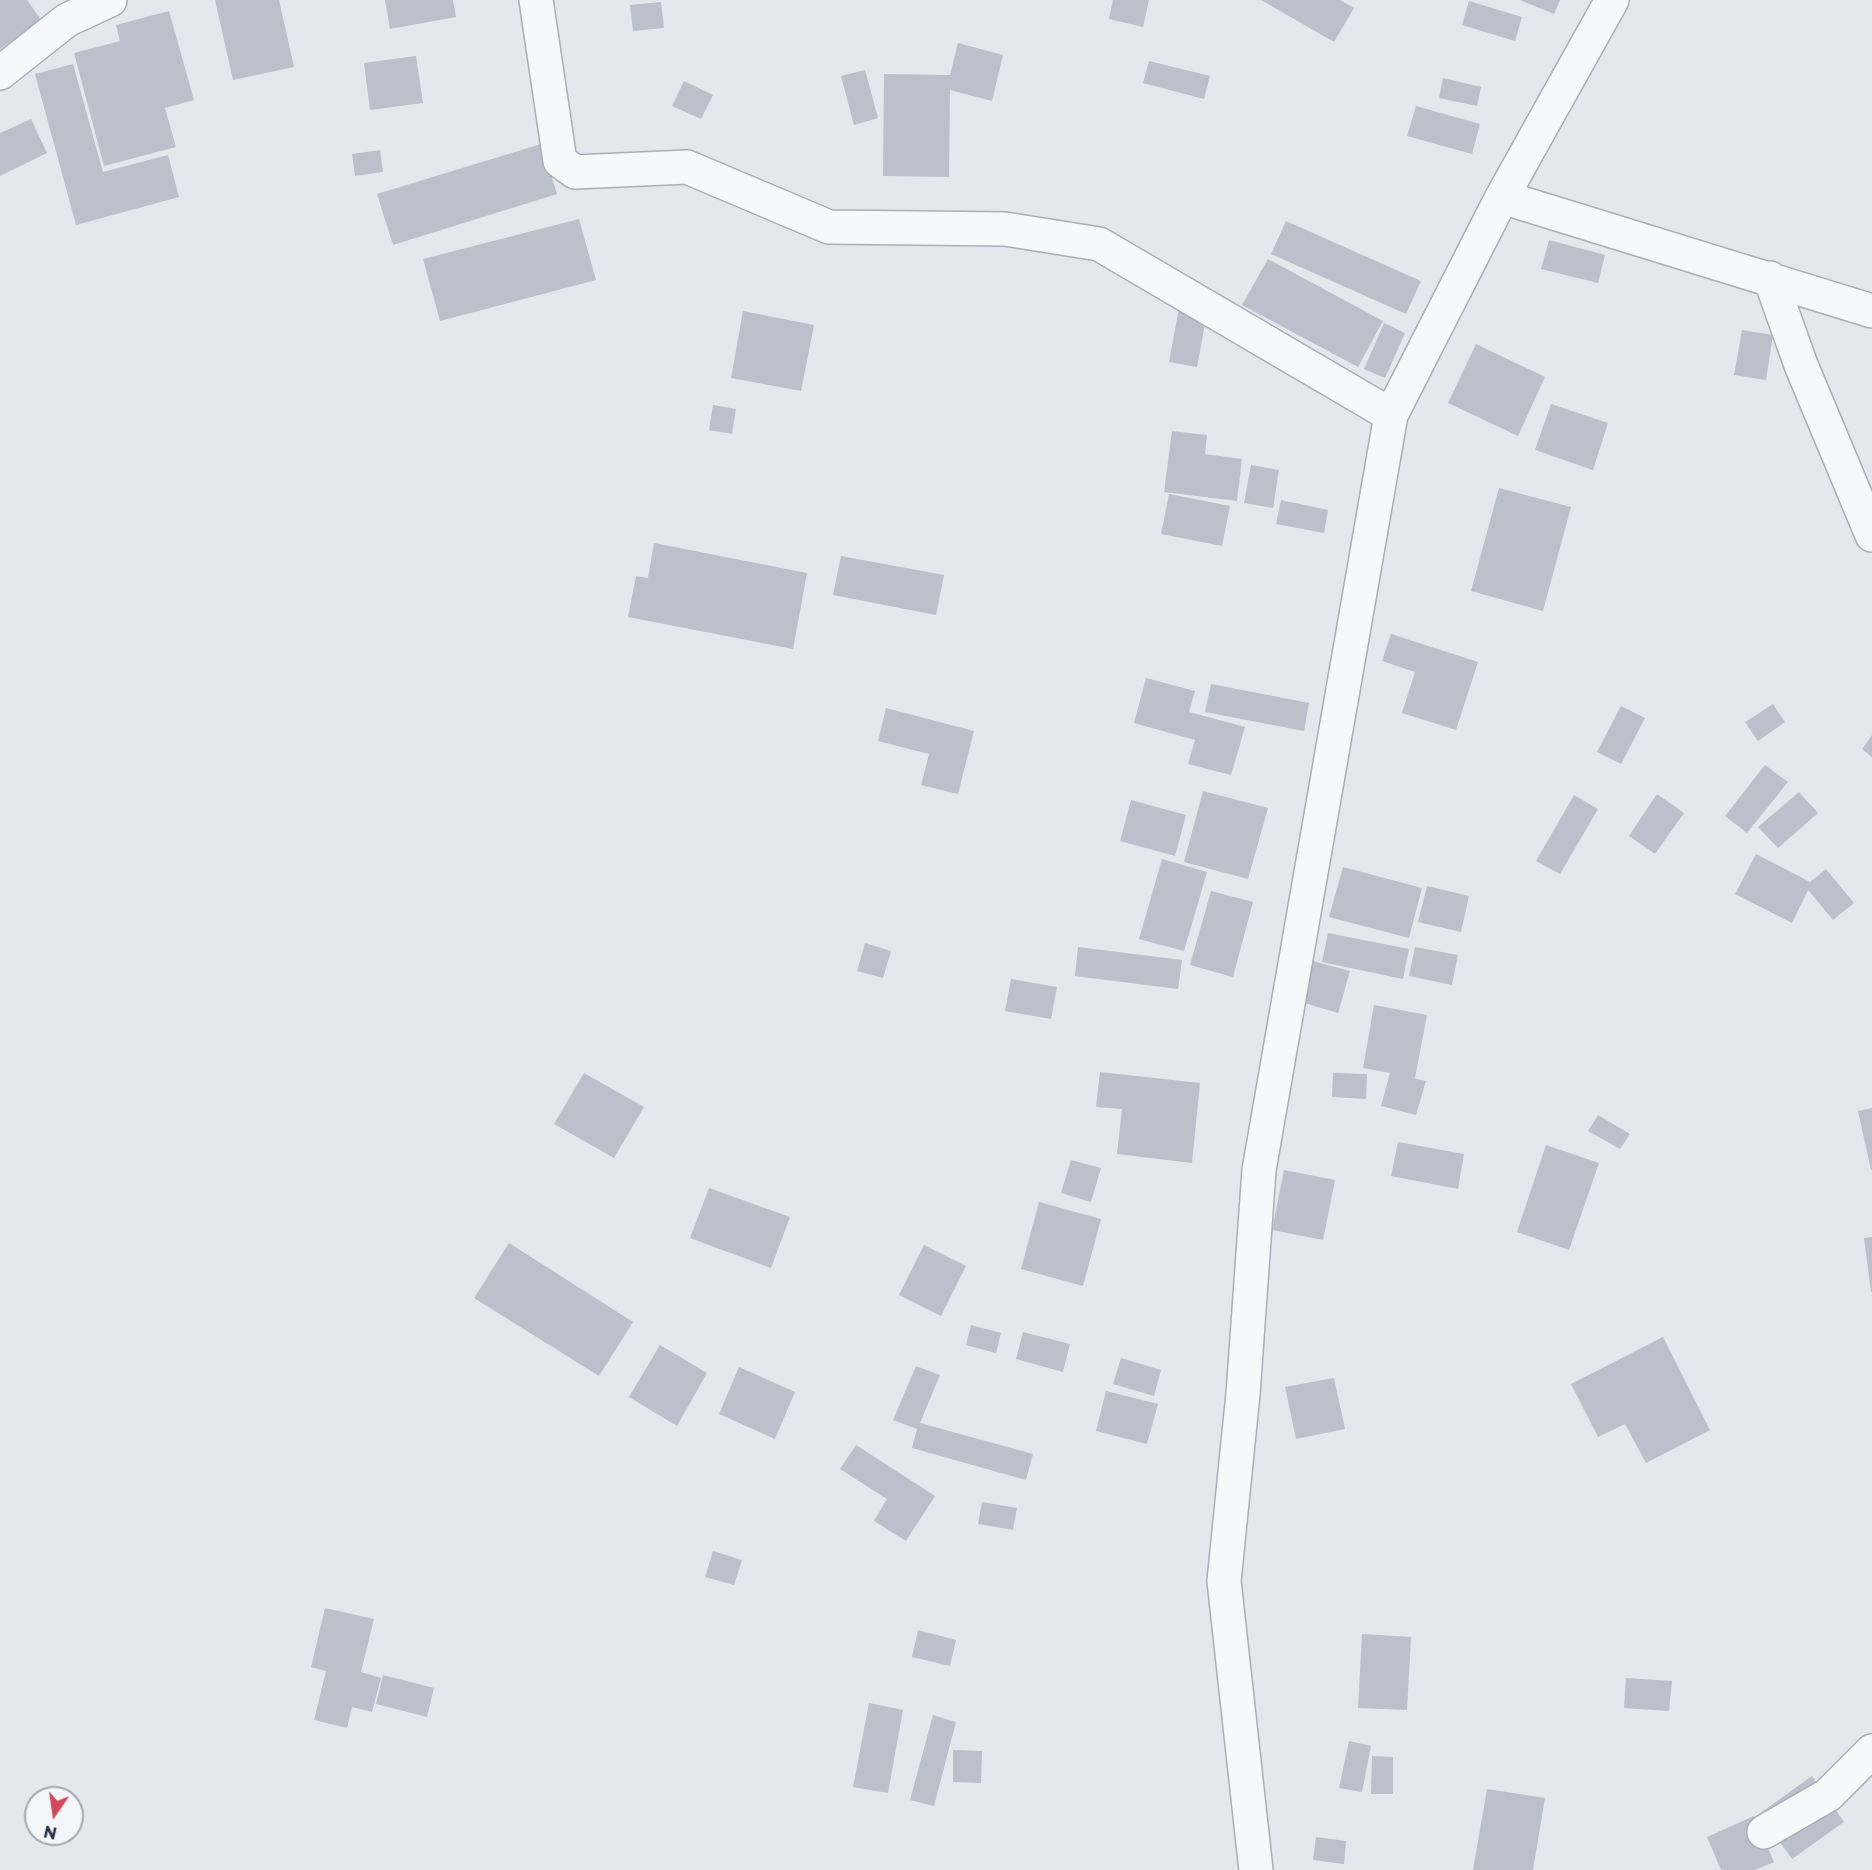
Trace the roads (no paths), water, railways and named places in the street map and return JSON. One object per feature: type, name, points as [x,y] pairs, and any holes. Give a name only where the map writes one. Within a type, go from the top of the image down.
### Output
[{"type":"street","points":[[0,73],[58,10],[110,0]]},
{"type":"street","points":[[536,0],[560,161],[575,172],[687,167],[829,227],[1005,229],[1098,244],[1391,415]]},
{"type":"street","points":[[1256,1870],[1224,1581],[1243,1394],[1258,1170],[1391,415],[1502,197],[1612,0]]},
{"type":"street","points":[[1502,197],[1872,311]]},
{"type":"street","points":[[1770,278],[1801,365],[1872,535]]},
{"type":"street","points":[[1764,1832],[1828,1795],[1872,1751]]}]
